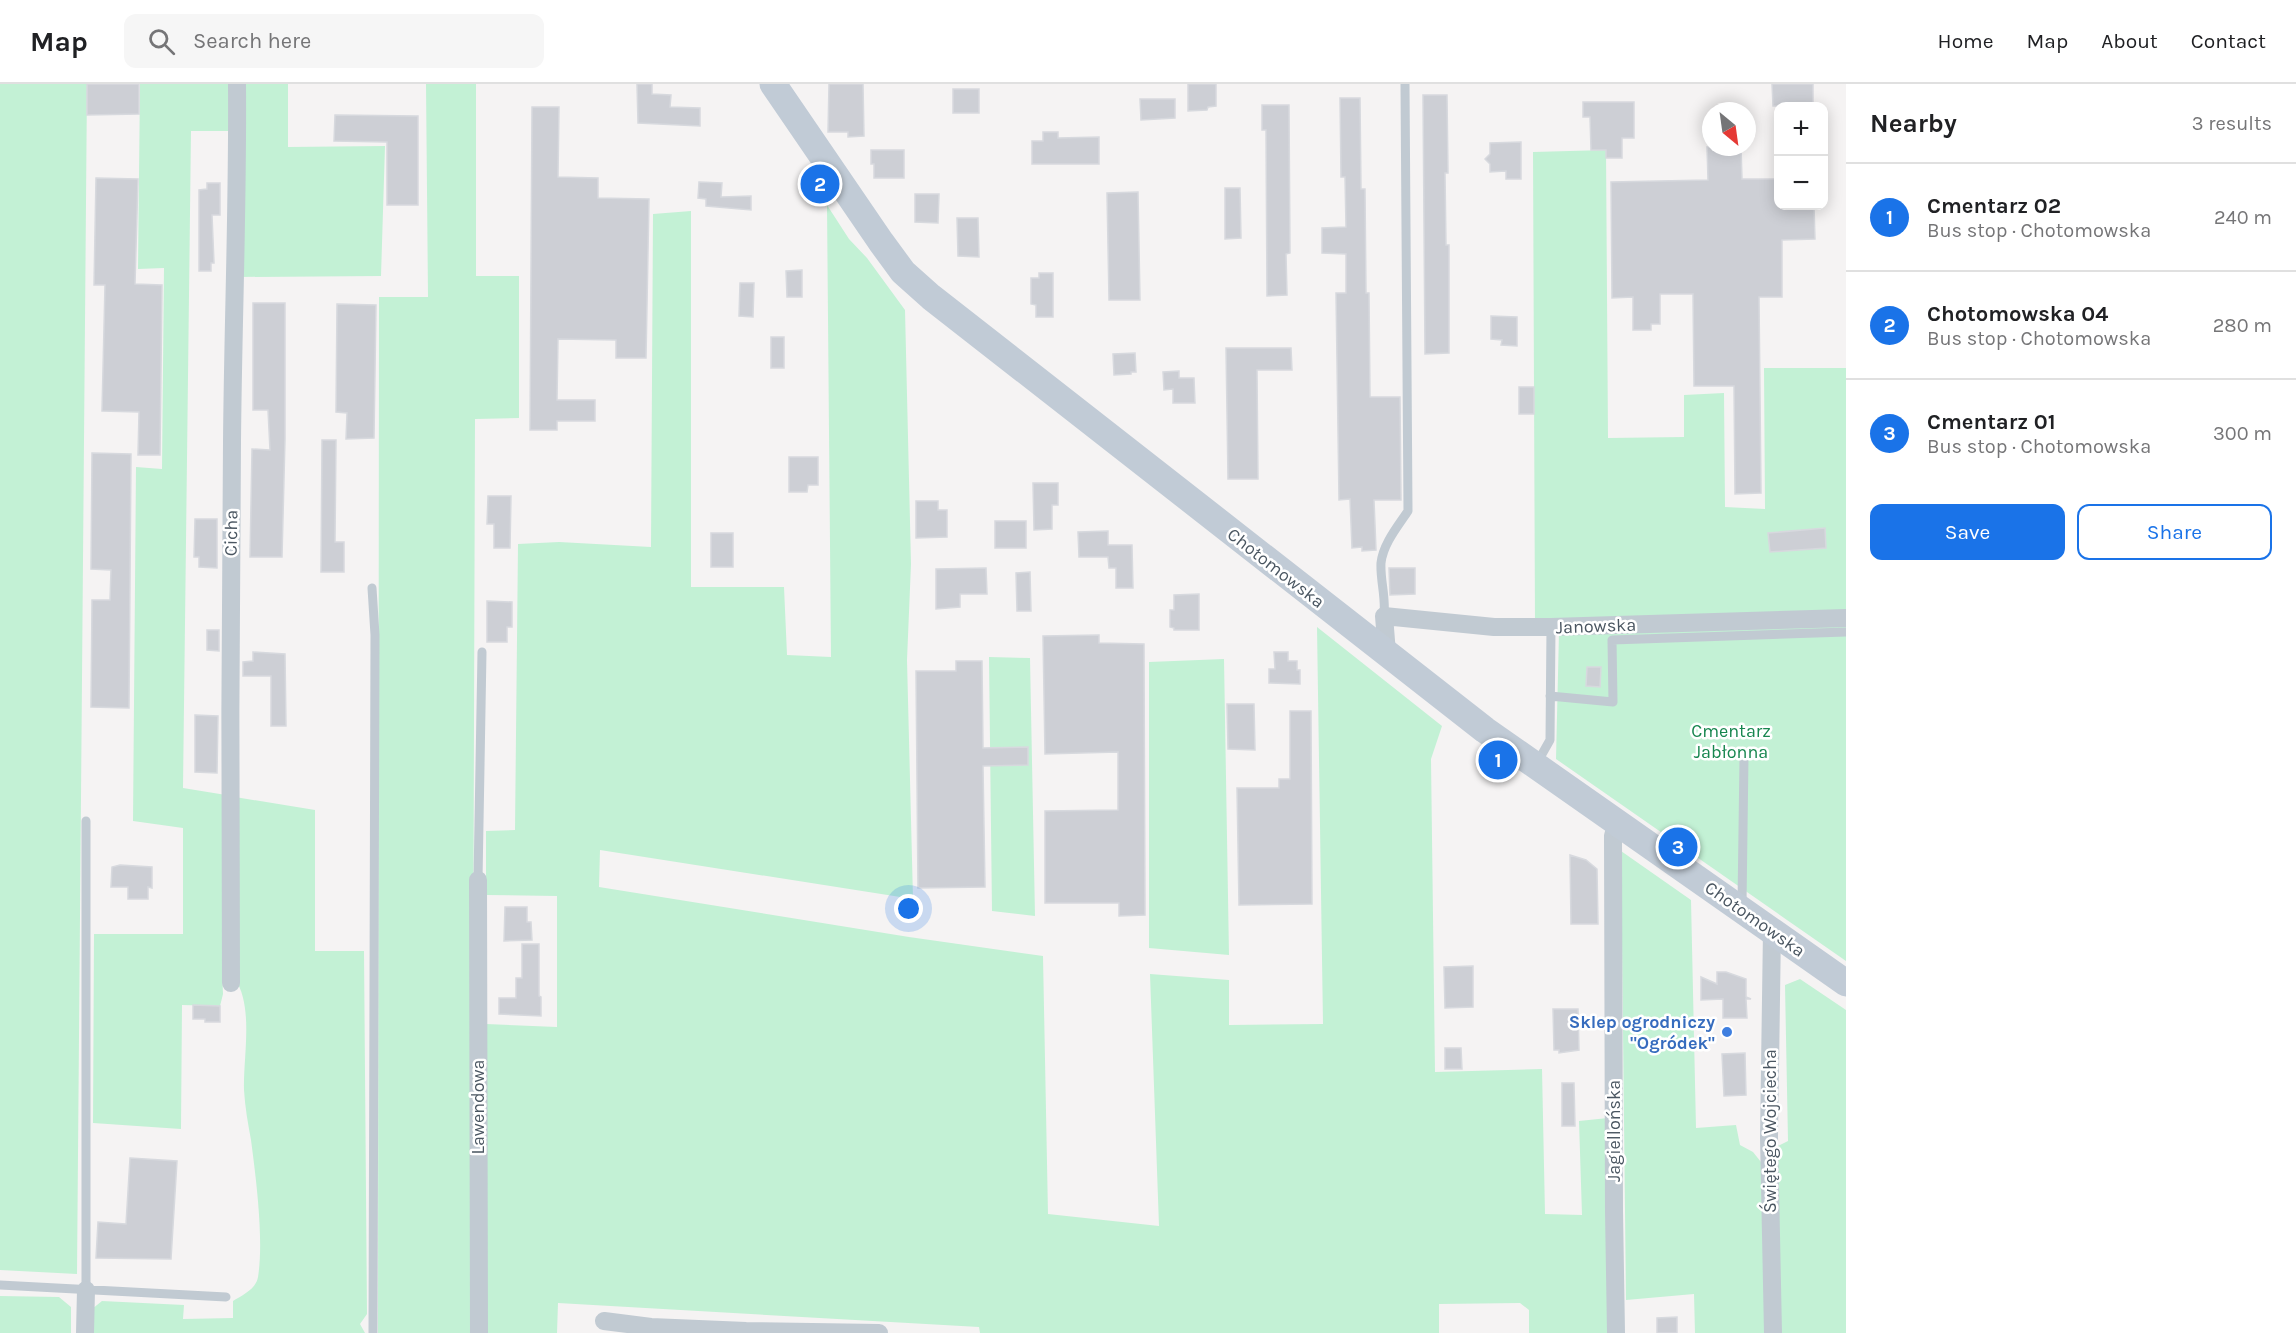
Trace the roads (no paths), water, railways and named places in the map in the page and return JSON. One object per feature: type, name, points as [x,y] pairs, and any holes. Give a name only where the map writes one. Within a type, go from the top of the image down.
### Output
[{"type":"street","name":"Cicha","points":[[231,983],[230,571],[234,273],[238,204],[237,84]]},
{"type":"street","name":"Chotomowska","points":[[773,84],[903,272],[940,304],[1485,730],[1846,983]]},
{"type":"street","points":[[1384,616],[1387,653]]},
{"type":"street","name":"Janowska","points":[[1384,616],[1494,627],[1846,618]]},
{"type":"street","name":"Jagiellońska","points":[[1616,1333],[1613,836],[1617,822]]},
{"type":"street","name":"Lawendowa","points":[[478,880],[479,1333]]},
{"type":"street","name":"Świętego Wojciecha","points":[[1772,930],[1768,1137],[1773,1333]]},
{"type":"street","points":[[85,1333],[86,1290]]},
{"type":"street","points":[[604,1321],[651,1327],[879,1333]]},
{"type":"lane","points":[[1384,616],[1386,600],[1381,563],[1386,546],[1408,511],[1404,84]]},
{"type":"lane","points":[[372,588],[375,635],[373,1333]]},
{"type":"lane","points":[[1536,765],[1550,740],[1551,627]]},
{"type":"lane","points":[[1550,696],[1613,702],[1612,640],[1846,632]]},
{"type":"lane","points":[[478,880],[482,652]]},
{"type":"lane","points":[[1742,909],[1744,757]]},
{"type":"lane","points":[[86,821],[86,1290]]},
{"type":"lane","points":[[0,1285],[226,1297]]},
{"type":"place","name":"Chotomowska 04","points":[[820,184]]},
{"type":"place","name":"Cmentarz 02","points":[[1498,760]]},
{"type":"place","name":"Cmentarz 01","points":[[1678,847]]},
{"type":"place","name":"Sklep ogrodniczy \"Ogródek\"","points":[[1727,1032]]},
{"type":"park label","name":"Cmentarz Jabłonna","points":[[1731,741]]}]
